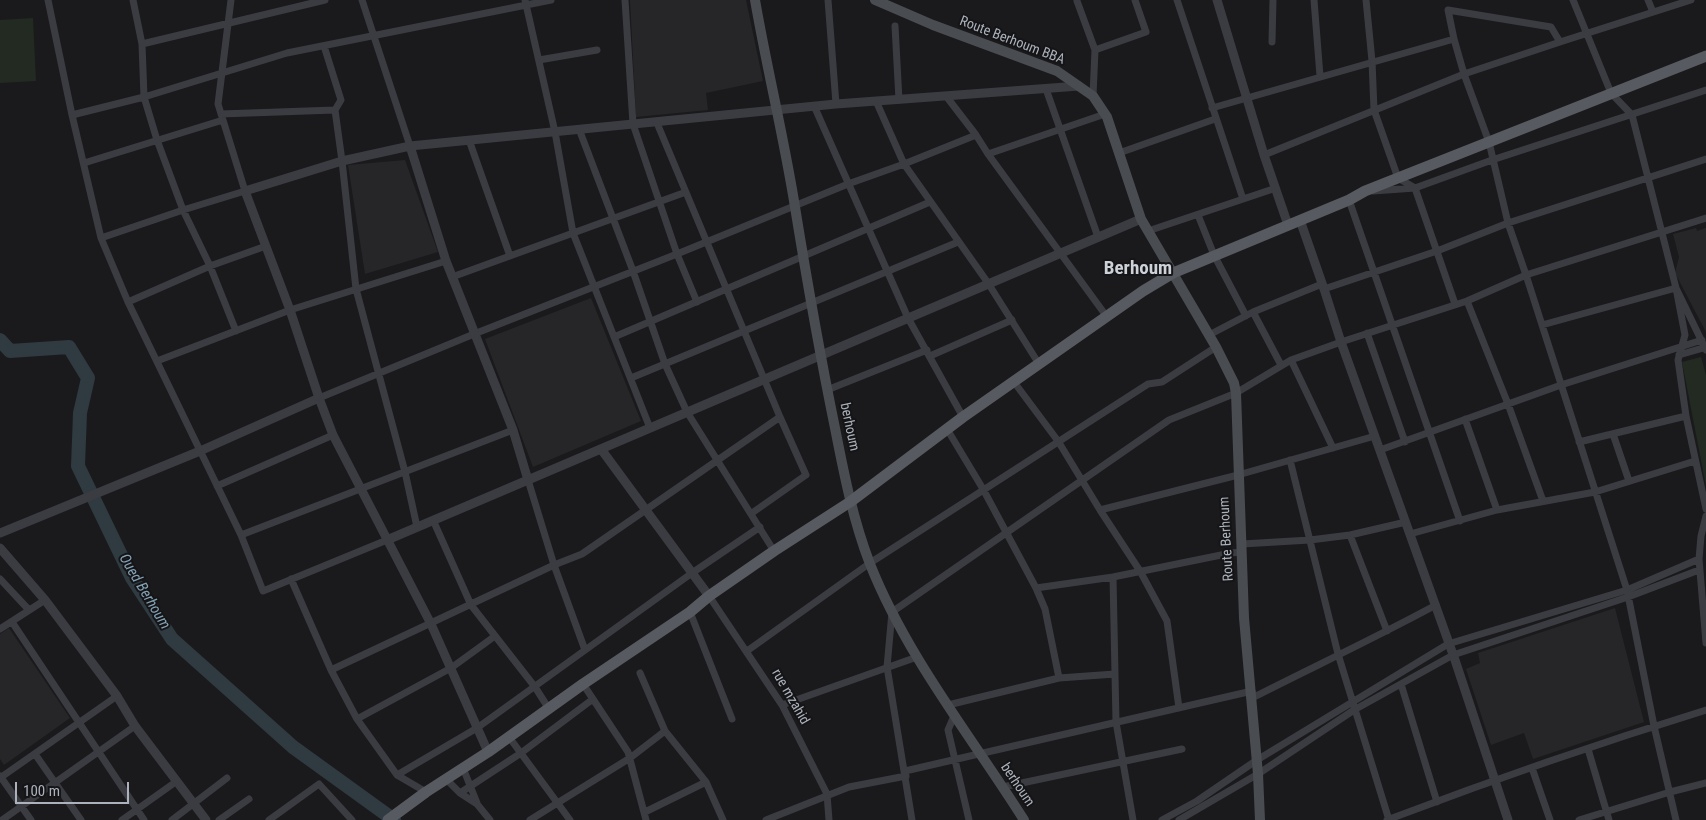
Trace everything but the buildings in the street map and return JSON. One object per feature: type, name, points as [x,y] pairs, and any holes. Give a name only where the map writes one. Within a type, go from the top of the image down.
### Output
[{"type":"main road","name":"berhoum","points":[[756,0],[795,206],[810,303],[850,502],[870,563],[892,612],[954,716],[1024,820]]},
{"type":"main road","name":"Route Berhoum BBA","points":[[875,0],[933,25],[1057,71],[1093,96],[1105,114],[1141,219],[1173,273]]},
{"type":"main road","points":[[388,820],[426,792],[447,780],[583,684],[690,612],[709,596],[774,551],[850,502],[963,417],[1173,273],[1349,200],[1365,191],[1706,56]]},
{"type":"main road","name":"Route Berhoum","points":[[1173,273],[1216,347],[1234,383],[1236,392],[1244,618],[1252,694],[1260,820]]},
{"type":"street","points":[[48,0],[72,115],[101,238],[128,302],[241,535],[263,591],[1141,219]]},
{"type":"street","points":[[133,0],[142,44],[144,96],[157,140],[183,210],[210,266],[236,331]]},
{"type":"street","points":[[231,0],[218,104],[245,191],[290,310],[333,434],[431,624],[488,752]]},
{"type":"street","points":[[142,44],[325,0]]},
{"type":"street","points":[[362,0],[446,261],[513,430],[554,565],[585,650]]},
{"type":"street","points":[[72,115],[144,96],[287,53],[526,3],[551,0]]},
{"type":"street","points":[[625,0],[633,124],[677,254],[696,302]]},
{"type":"street","points":[[828,0],[836,104]]},
{"type":"street","points":[[1095,50],[1146,32],[1135,0]]},
{"type":"street","points":[[1177,0],[1243,199]]},
{"type":"street","points":[[1217,0],[1264,155],[1288,224]]},
{"type":"street","points":[[1272,42],[1273,0]]},
{"type":"street","points":[[1314,0],[1320,76]]},
{"type":"street","points":[[1366,0],[1372,61],[1374,110],[1398,178],[1415,188],[1456,304]]},
{"type":"street","points":[[1573,0],[1611,93],[1632,115],[1676,288],[1685,335],[1678,360],[1686,416],[1706,509]]},
{"type":"street","points":[[1648,0],[1653,12]]},
{"type":"street","points":[[1264,155],[1464,74],[1691,0]]},
{"type":"street","points":[[1077,1],[1095,50],[1093,96]]},
{"type":"street","points":[[526,3],[555,132],[573,233],[650,428]]},
{"type":"street","points":[[1560,42],[1551,27],[1448,10],[1464,74],[1489,142],[1508,223],[1562,385],[1627,594],[1654,726],[1676,820]]},
{"type":"street","points":[[895,26],[899,100]]},
{"type":"street","points":[[1212,108],[1454,39]]},
{"type":"street","points":[[324,46],[341,100],[334,110],[342,161],[356,289],[405,472],[417,527]]},
{"type":"street","points":[[539,60],[597,50]]},
{"type":"street","points":[[101,238],[183,210],[342,161],[410,146],[815,108],[836,104],[1079,86]]},
{"type":"street","points":[[1046,89],[1098,237]]},
{"type":"street","points":[[1365,191],[1415,188],[1492,160],[1706,90]]},
{"type":"street","points":[[946,96],[1107,317]]},
{"type":"street","points":[[876,101],[904,164],[988,283],[1039,364]]},
{"type":"street","points":[[815,108],[908,318],[963,417]]},
{"type":"street","points":[[84,163],[222,117],[334,110]]},
{"type":"street","points":[[988,154],[1105,114]]},
{"type":"street","points":[[1119,153],[1215,119]]},
{"type":"street","points":[[657,123],[806,475],[752,514]]},
{"type":"street","points":[[579,129],[665,364],[687,412],[774,551]]},
{"type":"street","points":[[0,533],[200,451],[319,398],[474,334],[848,184],[976,135]]},
{"type":"street","points":[[469,140],[510,256]]},
{"type":"street","points":[[1209,335],[1249,314],[1323,286],[1437,251],[1508,223],[1706,159]]},
{"type":"street","points":[[1148,231],[1276,188]]},
{"type":"street","points":[[452,277],[686,192]]},
{"type":"street","points":[[1349,200],[1460,520]]},
{"type":"street","points":[[614,337],[930,202]]},
{"type":"street","points":[[1198,215],[1214,255],[1281,365]]},
{"type":"street","points":[[912,820],[887,667],[892,612],[1169,420],[1236,392],[1291,360],[1467,301],[1526,275],[1706,218]]},
{"type":"street","points":[[1300,220],[1341,342],[1436,605],[1508,820]]},
{"type":"street","points":[[631,378],[958,242]]},
{"type":"street","points":[[128,302],[210,266],[266,246]]},
{"type":"street","points":[[157,361],[290,310],[446,261]]},
{"type":"street","points":[[1542,325],[1676,288]]},
{"type":"street","points":[[1380,450],[1562,385],[1705,346],[1676,288]]},
{"type":"street","points":[[1467,301],[1508,404],[1543,501]]},
{"type":"street","points":[[827,390],[1012,320]]},
{"type":"street","points":[[1367,333],[1405,442]]},
{"type":"street","points":[[747,651],[870,563],[983,489],[1148,384],[1162,382],[1216,347]]},
{"type":"street","points":[[1291,360],[1333,448]]},
{"type":"street","points":[[1014,382],[1058,441],[1140,571],[1167,621],[1179,708]]},
{"type":"street","points":[[1579,442],[1686,416]]},
{"type":"street","points":[[331,670],[554,565],[582,554],[780,417]]},
{"type":"street","points":[[1465,419],[1497,510]]},
{"type":"street","points":[[947,429],[983,489],[1036,588],[1045,609],[1059,678]]},
{"type":"street","points":[[241,535],[513,430]]},
{"type":"street","points":[[217,486],[333,434]]},
{"type":"street","points":[[1614,434],[1629,482]]},
{"type":"street","points":[[1100,510],[1238,475],[1375,436]]},
{"type":"street","points":[[601,449],[709,596]]},
{"type":"street","points":[[1290,460],[1338,654],[1388,820],[1495,780],[1706,710]]},
{"type":"street","points":[[1410,534],[1497,510],[1595,492],[1695,461]]},
{"type":"street","points":[[1706,516],[1698,560],[1706,643]]},
{"type":"street","points":[[433,520],[471,605],[535,687],[549,709]]},
{"type":"street","points":[[1036,588],[1140,571],[1230,553],[1242,548],[1350,535],[1406,522]]},
{"type":"street","points":[[397,775],[477,728],[692,573],[760,527]]},
{"type":"street","points":[[1350,535],[1387,632]]},
{"type":"street","points":[[0,548],[45,600],[116,696],[135,726],[206,820]]},
{"type":"street","points":[[1162,820],[1197,801],[1257,760],[1448,644],[1627,594],[1698,560]]},
{"type":"street","points":[[1179,820],[1258,774],[1354,710],[1453,655],[1699,570]]},
{"type":"street","points":[[1113,576],[1116,722],[1133,820]]},
{"type":"street","points":[[0,579],[29,610]]},
{"type":"street","points":[[291,579],[331,670],[358,719],[397,775],[426,792]]},
{"type":"street","name":"rue mzahid","points":[[709,596],[782,705],[827,794],[829,820]]},
{"type":"street","points":[[0,629],[45,600]]},
{"type":"street","points":[[766,820],[848,786],[905,774],[955,759],[1116,722],[1252,694],[1387,632],[1436,605]]},
{"type":"street","points":[[690,612],[732,719]]},
{"type":"street","points":[[12,622],[144,820]]},
{"type":"street","points":[[358,719],[451,668],[495,636]]},
{"type":"street","points":[[782,705],[918,657]]},
{"type":"street","points":[[640,673],[665,732],[706,782],[723,820]]},
{"type":"street","points":[[948,705],[1059,678],[1115,674]]},
{"type":"street","points":[[583,684],[628,752],[645,818],[706,782]]},
{"type":"street","points":[[1402,684],[1437,802]]},
{"type":"street","points":[[31,820],[0,777],[116,696]]},
{"type":"street","points":[[460,793],[521,753],[593,699]]},
{"type":"street","points":[[954,716],[948,730],[969,820]]},
{"type":"street","points":[[2,820],[135,726]]},
{"type":"street","points":[[530,820],[630,758],[665,732]]},
{"type":"street","points":[[509,737],[570,820]]},
{"type":"street","points":[[1003,787],[1182,749]]},
{"type":"street","points":[[1588,749],[1609,820]]},
{"type":"street","points":[[35,754],[82,820]]},
{"type":"street","points":[[463,768],[477,804]]},
{"type":"street","points":[[1532,768],[1550,820]]},
{"type":"street","points":[[172,820],[227,778]]},
{"type":"street","points":[[447,780],[460,793],[477,804],[490,820]]},
{"type":"street","points":[[122,820],[177,781]]},
{"type":"street","points":[[1579,820],[1706,783]]},
{"type":"street","points":[[269,820],[319,784],[352,820]]},
{"type":"street","points":[[219,820],[249,799]]},
{"type":"shaded area","points":[[630,0],[746,0],[763,81],[706,93],[708,110],[636,117]]},
{"type":"shaded area","points":[[33,18],[36,81],[0,83],[0,20]]},
{"type":"shaded area","points":[[405,160],[438,252],[365,274],[348,165]]},
{"type":"shaded area","points":[[1696,228],[1697,231],[1706,228],[1706,332],[1675,273],[1679,257],[1673,234]]},
{"type":"shaded area","points":[[591,298],[641,421],[533,467],[485,339]]},
{"type":"shaded area","points":[[1701,357],[1706,375],[1706,486],[1682,362]]},
{"type":"shaded area","points":[[1615,608],[1644,722],[1533,759],[1524,733],[1491,745],[1466,669],[1480,663],[1478,653]]},
{"type":"shaded area","points":[[9,628],[70,718],[4,765],[0,759],[0,634]]},
{"type":"waterway","name":"Oued Berhoum","points":[[0,340],[10,351],[69,347],[88,378],[80,413],[78,466],[132,578],[172,639],[293,747],[394,820]]},
{"type":"district","name":"Berhoum","points":[[1138,269]]}]
